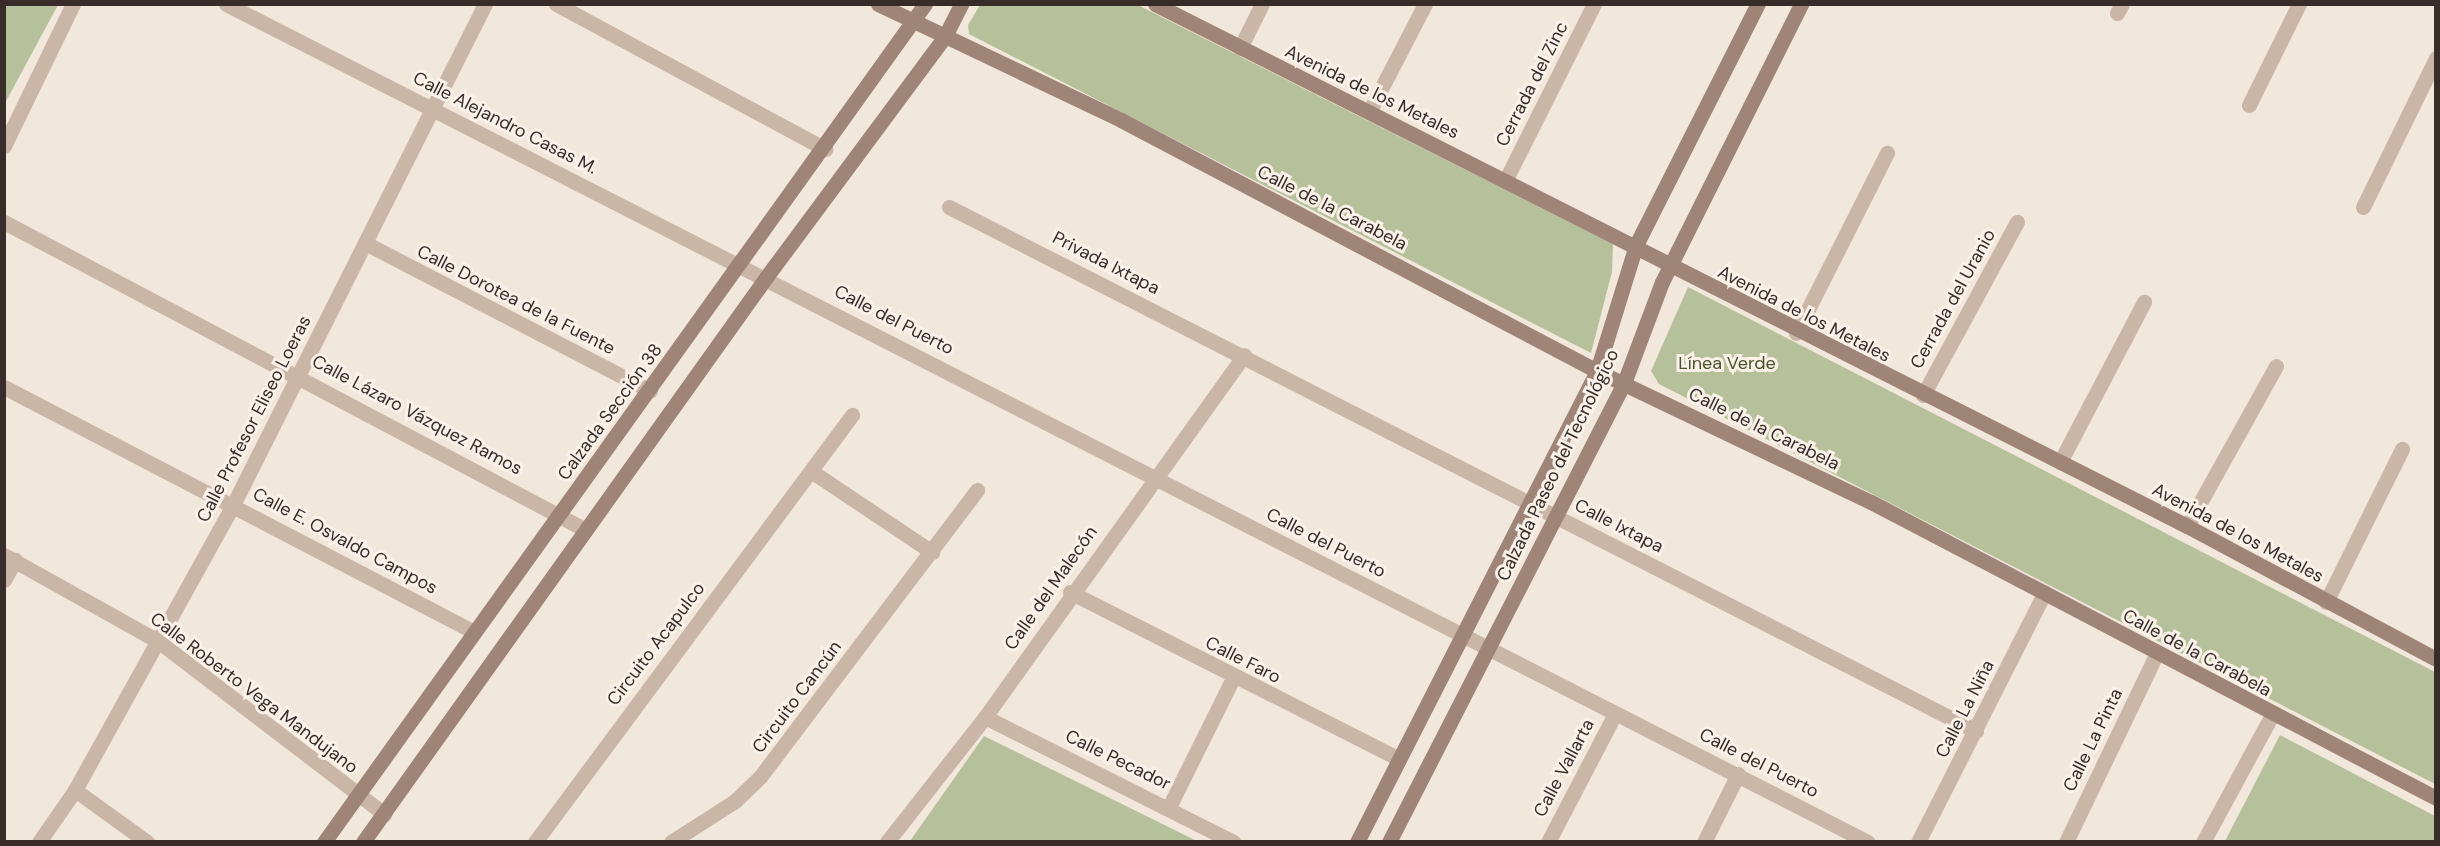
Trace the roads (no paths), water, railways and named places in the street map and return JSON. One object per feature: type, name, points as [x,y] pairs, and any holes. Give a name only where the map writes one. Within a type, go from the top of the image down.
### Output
[{"type":"street","points":[[4,146],[73,4]]},
{"type":"street","name":"Calle Alejandro Casas M.","points":[[226,4],[767,276]]},
{"type":"street","name":"Calle Profesor Eliseo Loeras","points":[[39,842],[75,790],[234,503],[485,4]]},
{"type":"street","points":[[556,4],[825,148]]},
{"type":"street","name":"Calle de la Carabela","points":[[879,4],[944,38],[1121,120],[1597,371],[2045,592],[2156,655],[2436,798]]},
{"type":"street","name":"Calzada Sección 38","points":[[324,842],[825,148],[914,23],[925,4]]},
{"type":"street","points":[[363,842],[767,276],[944,38],[961,4]]},
{"type":"street","name":"Avenida de los Metales","points":[[1155,4],[1636,245],[1670,267],[1796,333],[2187,526],[2436,659]]},
{"type":"street","points":[[1240,48],[1262,4]]},
{"type":"street","points":[[1369,112],[1425,4]]},
{"type":"street","name":"Cerrada del Zinc","points":[[1505,181],[1594,4]]},
{"type":"street","name":"Calzada Paseo del Tecnológico","points":[[1357,842],[1532,504],[1597,371],[1636,245],[1758,4]]},
{"type":"street","name":"Calzada Paseo del Tecnológico","points":[[1389,842],[1624,384],[1670,267],[1801,4]]},
{"type":"street","points":[[2249,105],[2299,4]]},
{"type":"street","points":[[2363,207],[2436,58]]},
{"type":"street","points":[[1796,333],[1887,153]]},
{"type":"street","name":"Privada Ixtapa","points":[[949,207],[1244,355]]},
{"type":"street","name":"Calle Lázaro Vázquez Ramos","points":[[4,222],[562,513],[586,530]]},
{"type":"street","name":"Cerrada del Uranio","points":[[1923,395],[2017,222]]},
{"type":"street","name":"Calle Dorotea de la Fuente","points":[[365,243],[650,390]]},
{"type":"street","name":"Calle del Puerto","points":[[767,276],[1155,478],[1868,842]]},
{"type":"street","points":[[2060,462],[2144,302]]},
{"type":"street","name":"Calle del Malecón","points":[[887,842],[985,717],[1070,592],[1244,355]]},
{"type":"street","name":"Calle Ixtapa","points":[[1244,355],[1976,731]]},
{"type":"street","points":[[2187,526],[2276,366]]},
{"type":"street","name":"Calle E. Osvaldo Campos","points":[[4,387],[234,503],[474,632]]},
{"type":"street","name":"Circuito Acapulco","points":[[535,842],[852,415]]},
{"type":"street","points":[[2326,602],[2402,449]]},
{"type":"street","points":[[811,471],[932,552]]},
{"type":"street","name":"Circuito Cancún","points":[[671,842],[735,801],[760,777],[977,490]]},
{"type":"street","points":[[4,580],[10,557]]},
{"type":"street","name":"Calle Roberto Vega Mandujano","points":[[10,557],[158,641],[384,814]]},
{"type":"street","name":"Calle Faro","points":[[1070,592],[1233,678],[1399,759]]},
{"type":"street","name":"Calle La Niña","points":[[1918,842],[2045,592]]},
{"type":"street","name":"Calle La Pinta","points":[[2066,842],[2156,655]]},
{"type":"street","points":[[1169,807],[1233,678]]},
{"type":"street","name":"Calle Vallarta","points":[[1548,842],[1615,714]]},
{"type":"street","points":[[2203,842],[2272,715]]},
{"type":"street","name":"Calle Pecador","points":[[985,717],[1169,807],[1233,842]]},
{"type":"street","points":[[1704,842],[1738,774]]},
{"type":"street","points":[[75,790],[147,842]]},
{"type":"park label","name":"Línea Verde","points":[[1727,363]]}]
